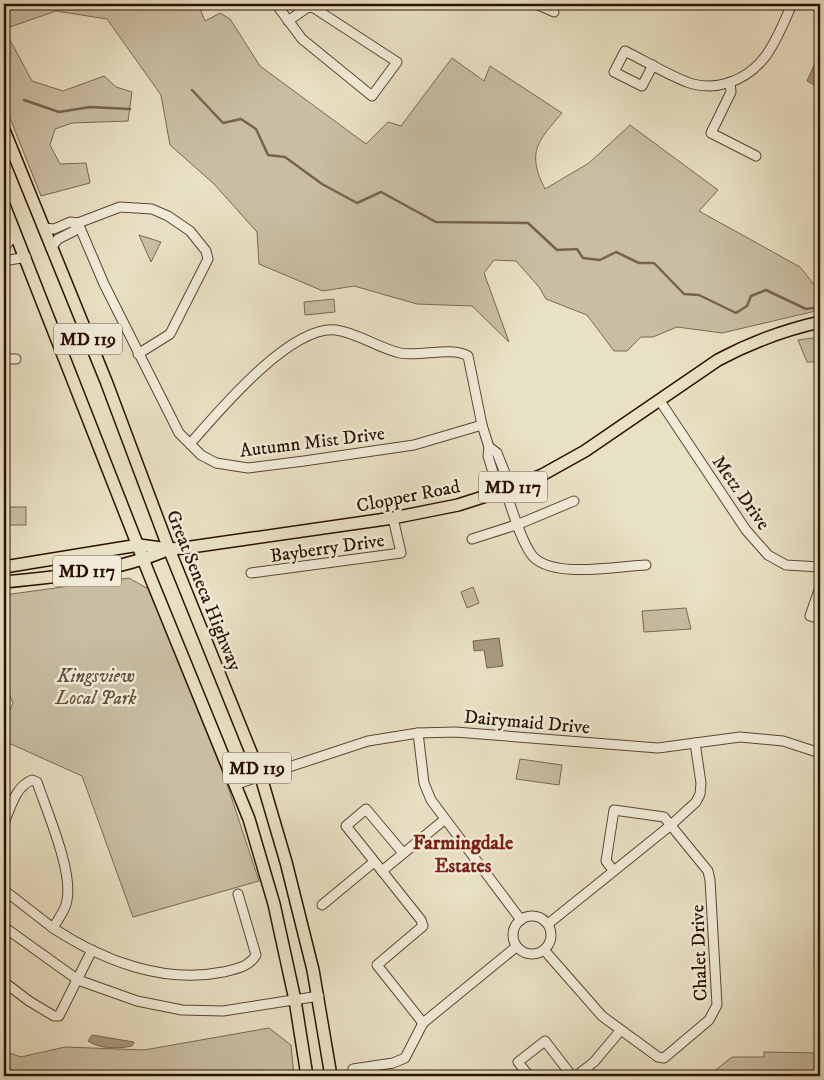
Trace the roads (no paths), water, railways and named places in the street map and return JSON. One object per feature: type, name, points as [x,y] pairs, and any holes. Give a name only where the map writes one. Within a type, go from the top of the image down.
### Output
[{"type":"main road","name":"Great Seneca Highway","points":[[4,130],[40,223],[106,381],[169,549],[261,777],[286,862],[319,996],[331,1076]]},
{"type":"main road","name":"MD 119","points":[[4,205],[144,560],[237,784],[274,904],[295,1000],[307,1076]]},
{"type":"main road","name":"Clopper Road","points":[[4,567],[138,545],[169,549],[393,518],[458,505],[505,490],[542,475],[584,451],[718,360],[737,350],[781,332],[820,322]]},
{"type":"main road","name":"Clopper Road","points":[[4,582],[42,579],[144,560],[169,549]]},
{"type":"street","points":[[276,4],[302,40],[372,96],[398,62],[314,8],[308,8],[288,20]]},
{"type":"street","points":[[536,4],[554,12]]},
{"type":"street","points":[[652,65],[688,83],[699,86],[719,86],[743,78],[756,69],[774,46],[792,4]]},
{"type":"street","points":[[730,82],[731,92],[712,133],[756,156]]},
{"type":"street","points":[[40,223],[44,228],[54,229],[70,222],[78,223],[105,211],[120,207],[152,209],[168,216],[190,232],[208,254],[196,284],[170,334],[138,354]]},
{"type":"street","points":[[51,248],[58,239],[74,231],[78,223]]},
{"type":"street","name":"Autumn Mist Drive","points":[[78,223],[104,284],[179,432],[201,455],[216,463],[248,468],[414,445],[482,425]]},
{"type":"street","points":[[4,248],[12,240],[15,233]]},
{"type":"street","points":[[4,262],[26,257]]},
{"type":"street","points":[[190,444],[229,399],[276,357],[304,337],[329,330],[354,335],[401,353],[458,353],[468,356],[482,425],[489,447],[496,453],[505,490],[532,556],[546,566],[560,570],[646,565]]},
{"type":"street","points":[[4,359],[16,359]]},
{"type":"street","name":"Metz Drive","points":[[660,400],[746,530],[768,555],[786,565],[820,567]]},
{"type":"street","points":[[472,539],[519,524],[574,501]]},
{"type":"street","name":"Bayberry Drive","points":[[251,573],[401,553],[393,518]]},
{"type":"street","points":[[820,587],[810,616],[820,620]]},
{"type":"street","name":"Dairymaid Drive","points":[[237,784],[368,740],[418,733],[455,732],[658,748],[740,737],[783,741],[820,753]]},
{"type":"street","points":[[418,733],[424,783],[430,800],[521,920]]},
{"type":"street","points":[[548,924],[671,825],[696,802],[700,794],[701,783],[695,743]]},
{"type":"street","points":[[4,823],[18,790],[24,783],[32,780],[36,782],[61,854],[69,891],[67,903],[54,928]]},
{"type":"street","points":[[403,853],[366,809],[346,826],[421,920],[423,926],[378,962],[378,965],[423,1022]]},
{"type":"street","points":[[613,870],[606,862],[614,810],[664,817],[671,825]]},
{"type":"street","points":[[382,871],[444,820]]},
{"type":"street","name":"Chalet Drive","points":[[545,951],[602,1016],[658,1057],[664,1058],[709,1020],[717,1006],[710,880],[708,871],[671,825]]},
{"type":"street","points":[[322,905],[374,862]]},
{"type":"street","points":[[4,890],[54,928],[92,950],[155,973],[186,975],[238,969],[252,962],[256,954],[238,894]]},
{"type":"street","points":[[534,916],[548,924],[552,938],[545,951],[529,955],[516,947],[512,933],[521,920],[534,916]]},
{"type":"street","points":[[4,926],[78,980],[137,1001],[202,1012],[243,1010],[319,996]]},
{"type":"street","points":[[353,1069],[393,1063],[405,1058],[423,1022],[516,947]]},
{"type":"street","points":[[4,984],[29,1002],[54,1016],[59,1016],[92,950]]},
{"type":"street","points":[[529,1076],[518,1062],[545,1041],[574,1076],[594,1062],[620,1031]]},
{"type":"waterway","points":[[192,90],[223,123],[241,119],[256,129],[268,155],[285,157],[322,184],[357,203],[381,192],[436,222],[528,223],[557,250],[577,249],[583,258],[600,260],[616,252],[639,263],[654,263],[684,294],[699,295],[736,313],[747,306],[751,296],[766,290],[806,309],[820,307]]},
{"type":"waterway","points":[[24,100],[59,112],[90,107],[130,109]]},
{"type":"district","name":"Farmingdale Estates","points":[[463,854]]},
{"type":"park label","name":"Kingsview Local Park","points":[[96,686]]}]
